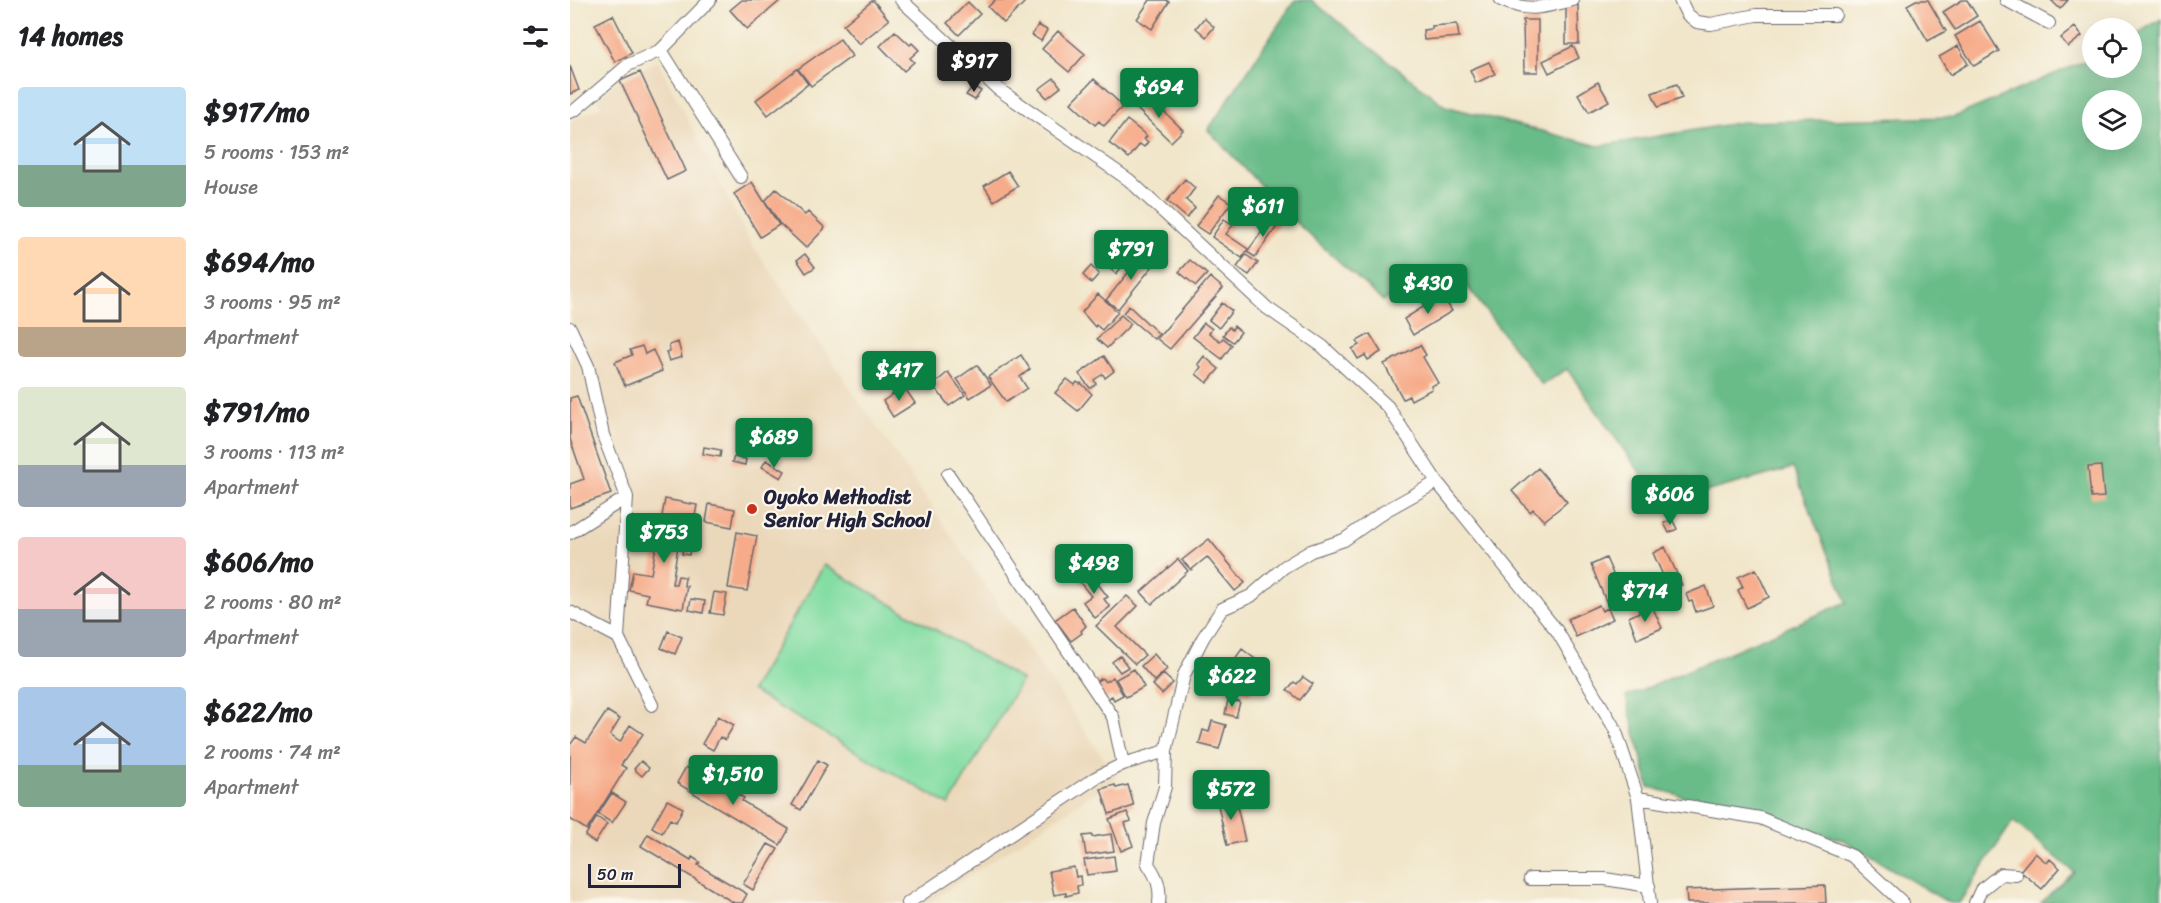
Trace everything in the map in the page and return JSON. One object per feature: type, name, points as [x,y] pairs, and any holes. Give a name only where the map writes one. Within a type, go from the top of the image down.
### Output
[{"type":"street","points":[[570,112],[628,65],[661,50],[710,0]]},
{"type":"street","points":[[901,0],[998,89],[1129,180],[1267,308],[1322,346],[1388,407],[1437,482],[1557,631],[1615,729],[1638,798],[1650,903]]},
{"type":"street","points":[[1501,0],[1514,6],[1546,8],[1573,0]]},
{"type":"street","points":[[1680,0],[1687,14],[1697,22],[1711,24],[1756,15],[1835,15]]},
{"type":"street","points":[[2006,0],[2049,23]]},
{"type":"street","points":[[661,50],[741,177]]},
{"type":"street","points":[[570,328],[588,366],[603,435],[627,498],[618,638],[652,705]]},
{"type":"street","points":[[948,474],[1113,717],[1123,764]]},
{"type":"street","points":[[1159,903],[1161,893],[1157,877],[1148,864],[1154,823],[1165,787],[1166,751],[1184,675],[1203,638],[1222,609],[1251,596],[1284,567],[1302,556],[1344,540],[1385,511],[1437,482]]},
{"type":"street","points":[[570,533],[627,498]]},
{"type":"street","points":[[570,612],[618,638]]},
{"type":"street","points":[[908,903],[1095,778],[1123,764],[1166,751]]},
{"type":"street","points":[[1638,798],[1760,818],[1852,856],[1903,903]]},
{"type":"street","points":[[1975,903],[1981,890],[2001,874],[2016,875]]},
{"type":"street","points":[[1530,879],[1605,879],[1649,886]]},
{"type":"shaded area","name":"Oyoko Methodist Senior High School","points":[[658,61],[749,240],[1117,778],[928,903],[570,903],[570,121],[602,106],[598,99],[620,78]]},
{"type":"green space","points":[[1295,0],[1311,0],[1445,106],[1599,146],[1743,122],[1954,117],[2082,62],[2082,78],[2142,78],[2142,31],[2161,19],[2161,903],[2041,903],[2074,872],[2013,821],[1959,903],[1949,903],[1843,840],[1649,787],[1626,697],[1847,602],[1793,468],[1662,504],[1567,369],[1542,385],[1451,265],[1383,301],[1293,220],[1208,130]]},
{"type":"green space","points":[[824,565],[1022,680],[949,805],[751,691]]},
{"type":"building","points":[[742,0],[781,0],[747,29],[730,10]]},
{"type":"building","points":[[873,0],[889,20],[859,44],[843,25]]},
{"type":"building","points":[[995,0],[1021,0],[1024,3],[1004,23],[988,7]]},
{"type":"building","points":[[1150,0],[1169,2],[1152,29],[1137,19]]},
{"type":"building","points":[[1916,0],[1928,0],[1946,31],[1928,41],[1907,5]]},
{"type":"building","points":[[1962,0],[1967,0],[1977,16],[1955,30],[1943,12]]},
{"type":"building","points":[[2051,0],[2068,0],[2060,9]]},
{"type":"building","points":[[968,2],[980,14],[959,35],[947,23]]},
{"type":"building","points":[[1566,5],[1578,5],[1579,44],[1566,44]]},
{"type":"building","points":[[613,15],[632,53],[615,62],[595,24]]},
{"type":"building","points":[[1204,18],[1214,27],[1206,37],[1196,28]]},
{"type":"building","points":[[1523,20],[1538,20],[1538,72],[1524,72]]},
{"type":"building","points":[[1980,21],[1999,51],[1974,66],[1955,36]]},
{"type":"building","points":[[1457,24],[1459,37],[1424,40],[1423,30],[1432,29],[1432,26]]},
{"type":"building","points":[[1038,25],[1047,30],[1041,41],[1032,35]]},
{"type":"building","points":[[2075,27],[2082,36],[2068,47],[2061,38]]},
{"type":"building","points":[[895,31],[919,50],[910,58],[914,62],[904,71],[880,46]]},
{"type":"building","points":[[1058,31],[1085,54],[1069,72],[1042,49]]},
{"type":"building","points":[[840,39],[852,56],[811,86],[798,69]]},
{"type":"building","points":[[1573,46],[1579,58],[1549,73],[1543,61]]},
{"type":"building","points":[[1958,46],[1968,64],[1950,75],[1939,57]]},
{"type":"building","points":[[1489,62],[1495,74],[1476,83],[1470,70]]},
{"type":"building","points":[[570,66],[579,90],[570,94]]},
{"type":"building","points":[[797,69],[808,84],[768,115],[756,100]]},
{"type":"building","points":[[640,72],[686,171],[667,180],[620,81]]},
{"type":"building","points":[[1054,78],[1061,87],[1047,98],[1039,89]]},
{"type":"building","points":[[1094,79],[1123,106],[1104,126],[1099,121],[1095,125],[1071,103]]},
{"type":"building","points":[[1598,82],[1609,101],[1589,112],[1578,94]]},
{"type":"building","points":[[1677,84],[1682,98],[1658,107],[1652,93]]},
{"type":"building","points":[[973,86],[981,91],[975,100],[966,95]]},
{"type":"building","points":[[1148,96],[1183,130],[1171,142],[1136,108]]},
{"type":"building","points":[[1127,120],[1147,136],[1144,139],[1148,142],[1144,147],[1140,144],[1129,158],[1109,143]]},
{"type":"building","points":[[1008,171],[1018,186],[994,201],[984,186]]},
{"type":"building","points":[[1185,179],[1195,188],[1186,200],[1195,208],[1187,218],[1167,201]]},
{"type":"building","points":[[752,182],[779,225],[760,237],[734,194]]},
{"type":"building","points":[[776,189],[805,215],[808,212],[825,228],[806,248],[779,223],[765,201]]},
{"type":"building","points":[[1219,195],[1231,203],[1208,234],[1196,226]]},
{"type":"building","points":[[1224,219],[1233,225],[1226,234],[1248,249],[1242,258],[1212,237]]},
{"type":"building","points":[[1271,219],[1279,224],[1255,257],[1247,252]]},
{"type":"building","points":[[1116,251],[1127,261],[1116,274],[1104,263]]},
{"type":"building","points":[[1144,253],[1156,262],[1118,309],[1106,300]]},
{"type":"building","points":[[805,254],[815,267],[806,273],[797,260]]},
{"type":"building","points":[[1246,255],[1258,263],[1249,275],[1237,267]]},
{"type":"building","points":[[1190,260],[1207,274],[1196,286],[1179,272]]},
{"type":"building","points":[[1091,266],[1099,274],[1091,283],[1083,275]]},
{"type":"building","points":[[1210,277],[1223,288],[1170,349],[1157,339]]},
{"type":"building","points":[[1098,294],[1118,312],[1102,330],[1096,325],[1095,327],[1082,312]]},
{"type":"building","points":[[1442,295],[1452,311],[1413,335],[1404,319]]},
{"type":"building","points":[[1222,303],[1232,311],[1219,328],[1209,320]]},
{"type":"building","points":[[1129,306],[1159,334],[1154,339],[1123,313]]},
{"type":"building","points":[[1121,315],[1131,324],[1107,348],[1097,339]]},
{"type":"building","points":[[1204,323],[1212,329],[1209,333],[1220,341],[1223,338],[1232,345],[1222,359],[1193,337]]},
{"type":"building","points":[[1234,326],[1241,332],[1233,342],[1223,335],[1229,327],[1232,330]]},
{"type":"building","points":[[1370,334],[1381,352],[1368,360],[1365,355],[1358,359],[1352,349],[1359,345],[1357,341]]},
{"type":"building","points":[[678,342],[682,357],[669,361],[666,352],[670,351],[669,345]]},
{"type":"building","points":[[1420,345],[1426,355],[1423,357],[1438,383],[1431,386],[1432,389],[1411,400],[1409,396],[1403,399],[1384,364]]},
{"type":"building","points":[[642,346],[645,354],[653,350],[662,371],[625,386],[615,362],[632,355],[630,350]]},
{"type":"building","points":[[1021,355],[1030,369],[1020,377],[1027,388],[1006,402],[988,377]]},
{"type":"building","points":[[1104,356],[1114,371],[1105,378],[1103,374],[1094,380],[1096,384],[1090,388],[1079,374]]},
{"type":"building","points":[[1204,356],[1219,369],[1207,383],[1196,374],[1201,367],[1198,364]]},
{"type":"building","points":[[977,365],[991,385],[970,398],[957,379]]},
{"type":"building","points":[[948,372],[965,395],[949,406],[933,385]]},
{"type":"building","points":[[1067,379],[1075,385],[1077,382],[1081,383],[1092,394],[1078,411],[1055,393]]},
{"type":"building","points":[[904,387],[915,403],[893,417],[883,401]]},
{"type":"building","points":[[577,396],[611,494],[570,508],[570,484],[584,479],[570,439],[570,398]]},
{"type":"building","points":[[704,447],[721,450],[720,457],[703,454]]},
{"type":"building","points":[[734,457],[746,459],[745,465],[732,462]]},
{"type":"building","points":[[766,460],[785,471],[781,478],[762,467]]},
{"type":"building","points":[[2101,466],[2104,497],[2091,498],[2088,467]]},
{"type":"building","points":[[1538,468],[1567,502],[1544,521],[1533,509],[1530,512],[1512,491]]},
{"type":"building","points":[[665,499],[697,505],[694,522],[662,516]]},
{"type":"building","points":[[709,504],[735,509],[732,527],[706,522]]},
{"type":"building","points":[[1672,519],[1677,529],[1669,533],[1664,523]]},
{"type":"building","points":[[659,520],[696,527],[689,555],[682,554],[683,547],[678,546],[672,584],[676,584],[678,576],[685,577],[684,586],[687,586],[683,609],[646,602],[648,594],[629,590],[633,571],[651,574],[656,546],[637,543],[640,527],[658,530]]},
{"type":"building","points":[[737,532],[757,536],[747,591],[728,588]]},
{"type":"building","points":[[1209,539],[1245,583],[1235,591],[1207,557],[1191,570],[1182,560]]},
{"type":"building","points":[[1665,547],[1682,585],[1670,591],[1653,553]]},
{"type":"building","points":[[1606,558],[1624,599],[1608,606],[1591,565]]},
{"type":"building","points":[[1178,559],[1188,571],[1152,604],[1141,592]]},
{"type":"building","points":[[1756,569],[1769,597],[1747,608],[1738,590],[1743,587],[1738,577]]},
{"type":"building","points":[[1088,571],[1108,597],[1104,599],[1110,607],[1095,618],[1083,602],[1091,596],[1077,579]]},
{"type":"building","points":[[1706,586],[1713,606],[1696,612],[1692,601],[1689,602],[1686,594]]},
{"type":"building","points":[[714,592],[727,594],[723,615],[710,613]]},
{"type":"building","points":[[1127,596],[1138,606],[1117,627],[1145,655],[1135,664],[1096,626]]},
{"type":"building","points":[[691,599],[705,601],[703,613],[689,610]]},
{"type":"building","points":[[1599,605],[1602,611],[1608,608],[1613,619],[1576,637],[1568,619]]},
{"type":"building","points":[[1652,606],[1662,628],[1637,639],[1629,617]]},
{"type":"building","points":[[1073,607],[1086,626],[1081,631],[1082,633],[1071,641],[1055,620]]},
{"type":"building","points":[[668,631],[682,637],[675,654],[661,648]]},
{"type":"building","points":[[1242,649],[1267,668],[1248,694],[1227,679],[1228,677],[1224,674]]},
{"type":"building","points":[[1154,654],[1167,669],[1154,681],[1141,666]]},
{"type":"building","points":[[1120,656],[1128,667],[1120,672],[1112,662]]},
{"type":"building","points":[[1134,669],[1144,687],[1126,697],[1116,679]]},
{"type":"building","points":[[1163,674],[1173,683],[1162,694],[1153,685]]},
{"type":"building","points":[[1113,677],[1123,695],[1114,700],[1112,696],[1105,700],[1095,682],[1102,678],[1105,682]]},
{"type":"building","points":[[1303,677],[1313,684],[1300,700],[1287,690]]},
{"type":"building","points":[[1228,700],[1240,702],[1236,717],[1225,714]]},
{"type":"building","points":[[607,711],[620,719],[610,735],[620,742],[630,725],[643,734],[621,765],[626,768],[587,830],[570,819],[570,745],[576,737],[586,743]]},
{"type":"building","points":[[718,716],[734,725],[725,740],[720,737],[713,750],[702,744]]},
{"type":"building","points":[[1212,721],[1226,725],[1219,749],[1199,744],[1203,730],[1209,732]]},
{"type":"building","points":[[818,760],[827,765],[801,810],[792,805]]},
{"type":"building","points":[[641,761],[649,768],[642,776],[634,769]]},
{"type":"building","points":[[686,767],[731,794],[733,791],[744,798],[742,801],[789,829],[780,845],[677,783]]},
{"type":"building","points":[[1115,785],[1116,788],[1128,785],[1134,806],[1109,814],[1101,789]]},
{"type":"building","points":[[612,793],[626,802],[612,823],[598,814]]},
{"type":"building","points":[[1235,797],[1245,841],[1227,845],[1217,801]]},
{"type":"building","points":[[667,800],[683,808],[676,822],[670,819],[662,833],[652,827]]},
{"type":"building","points":[[1127,812],[1131,821],[1125,823],[1133,846],[1121,851],[1109,819]]},
{"type":"building","points":[[597,817],[607,824],[595,843],[585,836]]},
{"type":"building","points":[[648,834],[691,860],[692,857],[700,862],[698,865],[747,894],[742,903],[734,903],[641,846]]},
{"type":"building","points":[[1111,834],[1114,851],[1086,855],[1083,836]]},
{"type":"building","points":[[768,844],[778,849],[753,890],[743,884]]},
{"type":"building","points":[[2035,853],[2047,863],[2050,859],[2060,868],[2042,889],[2020,871]]},
{"type":"building","points":[[1114,856],[1116,871],[1087,875],[1084,860]]},
{"type":"building","points":[[1074,867],[1076,877],[1080,876],[1081,885],[1077,886],[1078,893],[1066,896],[1066,893],[1054,895],[1049,871]]},
{"type":"building","points":[[1825,885],[1826,903],[1687,903],[1686,890]]},
{"type":"place","name":"Oyoko Methodist Senior High School","points":[[752,509]]}]
